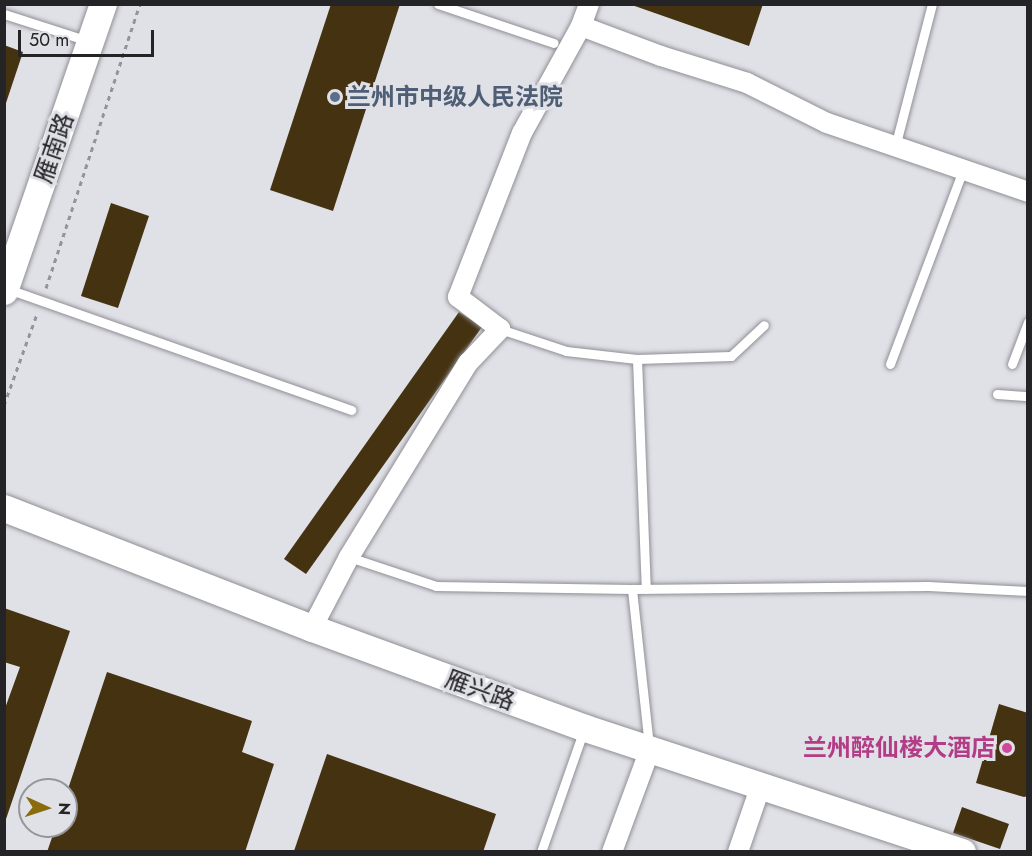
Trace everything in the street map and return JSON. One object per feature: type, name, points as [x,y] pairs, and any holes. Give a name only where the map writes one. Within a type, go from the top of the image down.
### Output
[{"type":"street","name":"雁南路","points":[[5,289],[103,4]]},
{"type":"street","points":[[312,628],[349,557],[468,363],[500,329],[458,297],[522,133],[581,26],[589,4]]},
{"type":"street","points":[[581,26],[661,56],[747,83],[827,123],[1028,192]]},
{"type":"street","name":"雁兴路","points":[[4,508],[312,628],[585,728],[962,852]]},
{"type":"street","points":[[612,852],[650,749]]},
{"type":"street","points":[[738,852],[761,785]]},
{"type":"lane","points":[[438,4],[555,43]]},
{"type":"lane","points":[[895,147],[932,4]]},
{"type":"lane","points":[[4,14],[90,42]]},
{"type":"lane","points":[[890,364],[963,170]]},
{"type":"lane","points":[[5,289],[351,410]]},
{"type":"lane","points":[[1012,364],[1028,322]]},
{"type":"lane","points":[[500,329],[566,351],[637,359],[731,356],[764,325]]},
{"type":"lane","points":[[637,359],[646,589]]},
{"type":"lane","points":[[997,393],[1028,396]]},
{"type":"lane","points":[[349,557],[436,586],[632,589],[928,586],[1028,591]]},
{"type":"lane","points":[[632,589],[650,749]]},
{"type":"lane","points":[[541,852],[585,728]]},
{"type":"path","points":[[4,405],[42,301],[140,4]]},
{"type":"building","name":"兰州市中级人民法院","points":[[331,4],[400,4],[333,211],[270,190]]},
{"type":"building","points":[[629,4],[763,4],[749,46]]},
{"type":"building","points":[[4,45],[23,52],[5,106],[4,106]]},
{"type":"building","points":[[111,203],[149,216],[118,308],[81,296]]},
{"type":"building","points":[[459,312],[482,327],[306,574],[284,559]]},
{"type":"building","points":[[4,608],[70,631],[20,778],[18,778],[5,822],[4,711],[20,667],[4,662]]},
{"type":"building","points":[[107,672],[252,721],[242,752],[274,764],[245,852],[47,852],[52,838],[78,838],[78,778],[72,778]]},
{"type":"building","name":"兰州醉仙楼大酒店","points":[[999,704],[1028,713],[1028,796],[1024,797],[976,783]]},
{"type":"building","points":[[327,754],[496,814],[483,852],[294,851]]},
{"type":"building","points":[[962,807],[1009,824],[1000,849],[953,833]]},
{"type":"place","name":"兰州市中级人民法院","points":[[335,97]]},
{"type":"place","name":"兰州醉仙楼大酒店","points":[[1007,748]]}]
